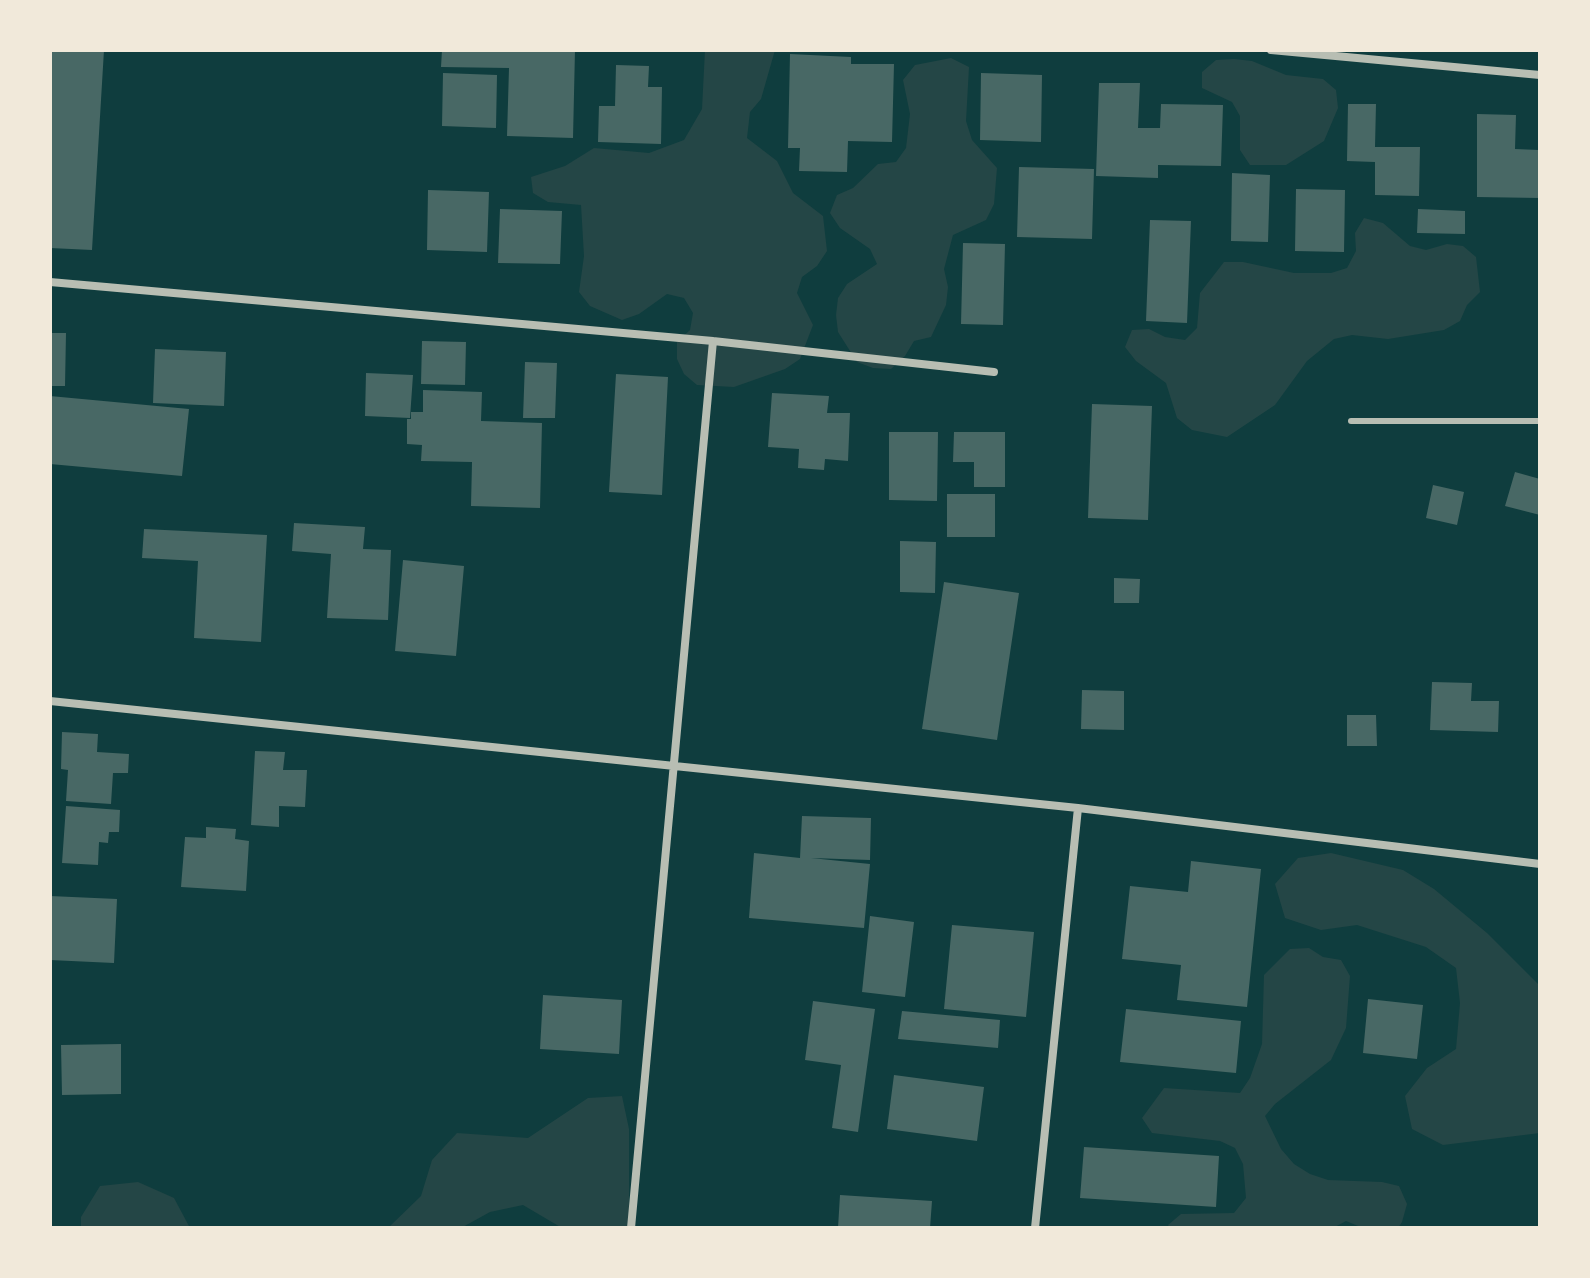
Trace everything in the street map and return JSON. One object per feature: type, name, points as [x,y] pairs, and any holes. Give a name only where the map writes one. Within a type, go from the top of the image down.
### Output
[{"type":"street","points":[[1271,50],[1540,75]]},
{"type":"street","points":[[50,282],[713,341],[994,372]]},
{"type":"street","points":[[631,1228],[713,341]]},
{"type":"street","points":[[50,701],[1078,808],[1540,864]]},
{"type":"street","points":[[1035,1228],[1078,808]]},
{"type":"lane","points":[[1351,421],[1540,421]]},
{"type":"shaded area","points":[[705,50],[775,50],[761,99],[750,112],[747,138],[777,161],[793,193],[823,216],[827,251],[817,266],[802,277],[797,293],[813,325],[800,359],[785,369],[734,387],[697,385],[684,374],[677,359],[677,342],[690,330],[693,313],[684,298],[667,294],[639,314],[622,320],[590,306],[579,292],[584,256],[581,205],[548,202],[533,193],[531,177],[565,166],[594,148],[649,153],[684,140],[702,109]]},
{"type":"shaded area","points":[[951,58],[969,67],[966,121],[972,140],[997,168],[994,204],[986,220],[953,235],[944,269],[948,287],[946,305],[931,337],[914,341],[905,356],[891,369],[873,368],[857,362],[838,332],[836,315],[838,298],[847,284],[877,264],[870,249],[840,228],[830,213],[837,195],[853,188],[878,164],[896,162],[906,148],[910,114],[903,80],[915,65]]},
{"type":"shaded area","points":[[1216,60],[1252,61],[1286,75],[1323,79],[1336,90],[1338,108],[1324,141],[1286,165],[1250,165],[1240,150],[1240,116],[1232,102],[1202,88],[1202,72]]},
{"type":"shaded area","points":[[1364,218],[1383,223],[1410,246],[1426,250],[1447,244],[1463,246],[1476,257],[1480,292],[1467,305],[1460,321],[1444,330],[1388,339],[1352,335],[1334,339],[1307,361],[1275,405],[1227,437],[1192,430],[1177,418],[1166,383],[1136,361],[1125,347],[1132,330],[1149,329],[1165,337],[1185,340],[1197,328],[1200,293],[1224,262],[1243,262],[1294,273],[1331,273],[1347,268],[1356,251],[1355,233]]},
{"type":"shaded area","points":[[1331,853],[1403,870],[1434,889],[1487,933],[1540,986],[1540,1133],[1443,1145],[1412,1129],[1405,1096],[1427,1068],[1456,1049],[1460,1003],[1456,968],[1426,947],[1357,925],[1321,930],[1285,918],[1275,884],[1298,858]]},
{"type":"shaded area","points":[[1309,948],[1323,957],[1341,960],[1350,976],[1346,1028],[1331,1060],[1275,1104],[1265,1116],[1281,1149],[1294,1164],[1310,1174],[1328,1180],[1382,1182],[1399,1186],[1407,1204],[1402,1222],[1398,1228],[1363,1228],[1346,1221],[1333,1228],[1170,1228],[1168,1225],[1181,1214],[1234,1213],[1246,1198],[1243,1164],[1235,1148],[1220,1141],[1152,1133],[1142,1118],[1164,1088],[1240,1093],[1250,1078],[1262,1044],[1264,975],[1290,949]]},
{"type":"shaded area","points":[[622,1096],[629,1129],[629,1228],[562,1228],[523,1205],[490,1212],[461,1228],[388,1228],[421,1196],[432,1160],[457,1133],[528,1138],[588,1098]]},
{"type":"shaded area","points":[[138,1182],[174,1198],[190,1228],[81,1228],[81,1217],[100,1186]]},
{"type":"building","points":[[50,50],[104,50],[92,250],[50,248]]},
{"type":"building","points":[[442,50],[575,50],[573,138],[507,136],[509,68],[441,67]]},
{"type":"building","points":[[790,54],[851,57],[851,64],[894,64],[892,142],[848,141],[847,172],[799,171],[800,148],[788,148]]},
{"type":"building","points":[[616,65],[649,66],[648,87],[662,87],[661,144],[598,142],[599,106],[615,106]]},
{"type":"building","points":[[443,73],[497,75],[496,128],[442,126]]},
{"type":"building","points":[[981,73],[1042,75],[1041,142],[980,140]]},
{"type":"building","points":[[1099,83],[1140,83],[1138,128],[1160,128],[1161,104],[1223,105],[1221,166],[1158,165],[1158,178],[1096,176]]},
{"type":"building","points":[[1348,104],[1376,104],[1375,147],[1420,147],[1419,196],[1375,195],[1375,162],[1347,161]]},
{"type":"building","points":[[1477,114],[1516,115],[1515,149],[1539,150],[1540,198],[1477,197]]},
{"type":"building","points":[[1019,167],[1094,169],[1092,239],[1017,237]]},
{"type":"building","points":[[1232,173],[1270,175],[1268,242],[1231,241]]},
{"type":"building","points":[[1296,189],[1345,190],[1344,252],[1295,251]]},
{"type":"building","points":[[428,190],[489,192],[487,252],[427,250]]},
{"type":"building","points":[[500,209],[562,211],[560,264],[498,263]]},
{"type":"building","points":[[1418,209],[1465,211],[1465,234],[1417,233]]},
{"type":"building","points":[[1150,220],[1191,221],[1187,323],[1146,321]]},
{"type":"building","points":[[963,243],[1005,244],[1003,325],[961,324]]},
{"type":"building","points":[[50,333],[66,333],[65,386],[50,386]]},
{"type":"building","points":[[422,341],[466,342],[465,385],[421,384]]},
{"type":"building","points":[[155,349],[226,352],[224,406],[153,403]]},
{"type":"building","points":[[525,362],[557,363],[555,418],[523,418]]},
{"type":"building","points":[[366,373],[413,375],[410,418],[365,416]]},
{"type":"building","points":[[616,374],[668,377],[662,495],[609,492]]},
{"type":"building","points":[[423,390],[482,392],[481,421],[542,423],[540,508],[471,506],[472,462],[421,461],[422,445],[407,444],[407,419],[411,419],[411,412],[423,412]]},
{"type":"building","points":[[772,393],[829,396],[827,413],[850,413],[848,461],[825,459],[824,470],[798,468],[799,449],[768,447]]},
{"type":"building","points":[[50,396],[189,409],[182,476],[50,464]]},
{"type":"building","points":[[1092,404],[1152,406],[1148,520],[1088,518]]},
{"type":"building","points":[[889,432],[938,432],[937,501],[889,500]]},
{"type":"building","points":[[954,432],[1005,432],[1005,487],[974,487],[974,462],[953,462]]},
{"type":"building","points":[[1515,472],[1540,479],[1540,515],[1505,506]]},
{"type":"building","points":[[1433,485],[1464,492],[1457,525],[1426,518]]},
{"type":"building","points":[[947,494],[995,494],[995,537],[947,537]]},
{"type":"building","points":[[294,523],[365,527],[363,549],[391,550],[388,620],[327,618],[331,554],[292,551]]},
{"type":"building","points":[[144,529],[267,535],[261,642],[194,638],[198,561],[142,558]]},
{"type":"building","points":[[900,541],[936,542],[935,593],[900,592]]},
{"type":"building","points":[[403,560],[464,566],[456,656],[395,651]]},
{"type":"building","points":[[1114,578],[1140,579],[1139,603],[1114,603]]},
{"type":"building","points":[[944,582],[1019,593],[997,740],[922,729]]},
{"type":"building","points":[[1432,682],[1472,683],[1471,701],[1499,701],[1498,732],[1430,730]]},
{"type":"building","points":[[1082,690],[1124,691],[1124,730],[1081,729]]},
{"type":"building","points":[[1347,715],[1376,715],[1377,746],[1347,746]]},
{"type":"building","points":[[62,732],[98,734],[97,752],[129,754],[128,773],[113,773],[111,804],[66,801],[68,770],[61,769]]},
{"type":"building","points":[[255,751],[285,752],[283,770],[307,770],[305,807],[279,806],[279,827],[251,825]]},
{"type":"building","points":[[66,806],[120,810],[119,832],[109,832],[108,843],[99,842],[98,865],[62,863]]},
{"type":"building","points":[[802,816],[871,818],[870,860],[811,858],[870,864],[864,928],[749,918],[754,853],[800,858]]},
{"type":"building","points":[[206,827],[236,829],[235,839],[249,841],[246,891],[181,887],[185,837],[206,838]]},
{"type":"building","points":[[1191,861],[1261,869],[1247,1007],[1177,1000],[1181,965],[1122,959],[1130,886],[1188,892]]},
{"type":"building","points":[[50,896],[117,899],[114,963],[50,960]]},
{"type":"building","points":[[870,916],[914,922],[905,997],[862,992]]},
{"type":"building","points":[[952,925],[1034,932],[1026,1017],[944,1009]]},
{"type":"building","points":[[543,995],[622,1000],[619,1054],[540,1049]]},
{"type":"building","points":[[1368,999],[1423,1005],[1417,1059],[1363,1053]]},
{"type":"building","points":[[813,1001],[875,1009],[858,1132],[832,1128],[841,1065],[805,1060]]},
{"type":"building","points":[[1126,1009],[1241,1021],[1236,1073],[1120,1062]]},
{"type":"building","points":[[902,1011],[1000,1020],[998,1048],[898,1039]]},
{"type":"building","points":[[121,1044],[121,1094],[62,1095],[61,1045]]},
{"type":"building","points":[[894,1075],[984,1087],[977,1141],[887,1129]]},
{"type":"building","points":[[1084,1147],[1219,1156],[1216,1207],[1080,1198]]},
{"type":"building","points":[[840,1195],[932,1201],[930,1228],[838,1228]]}]
